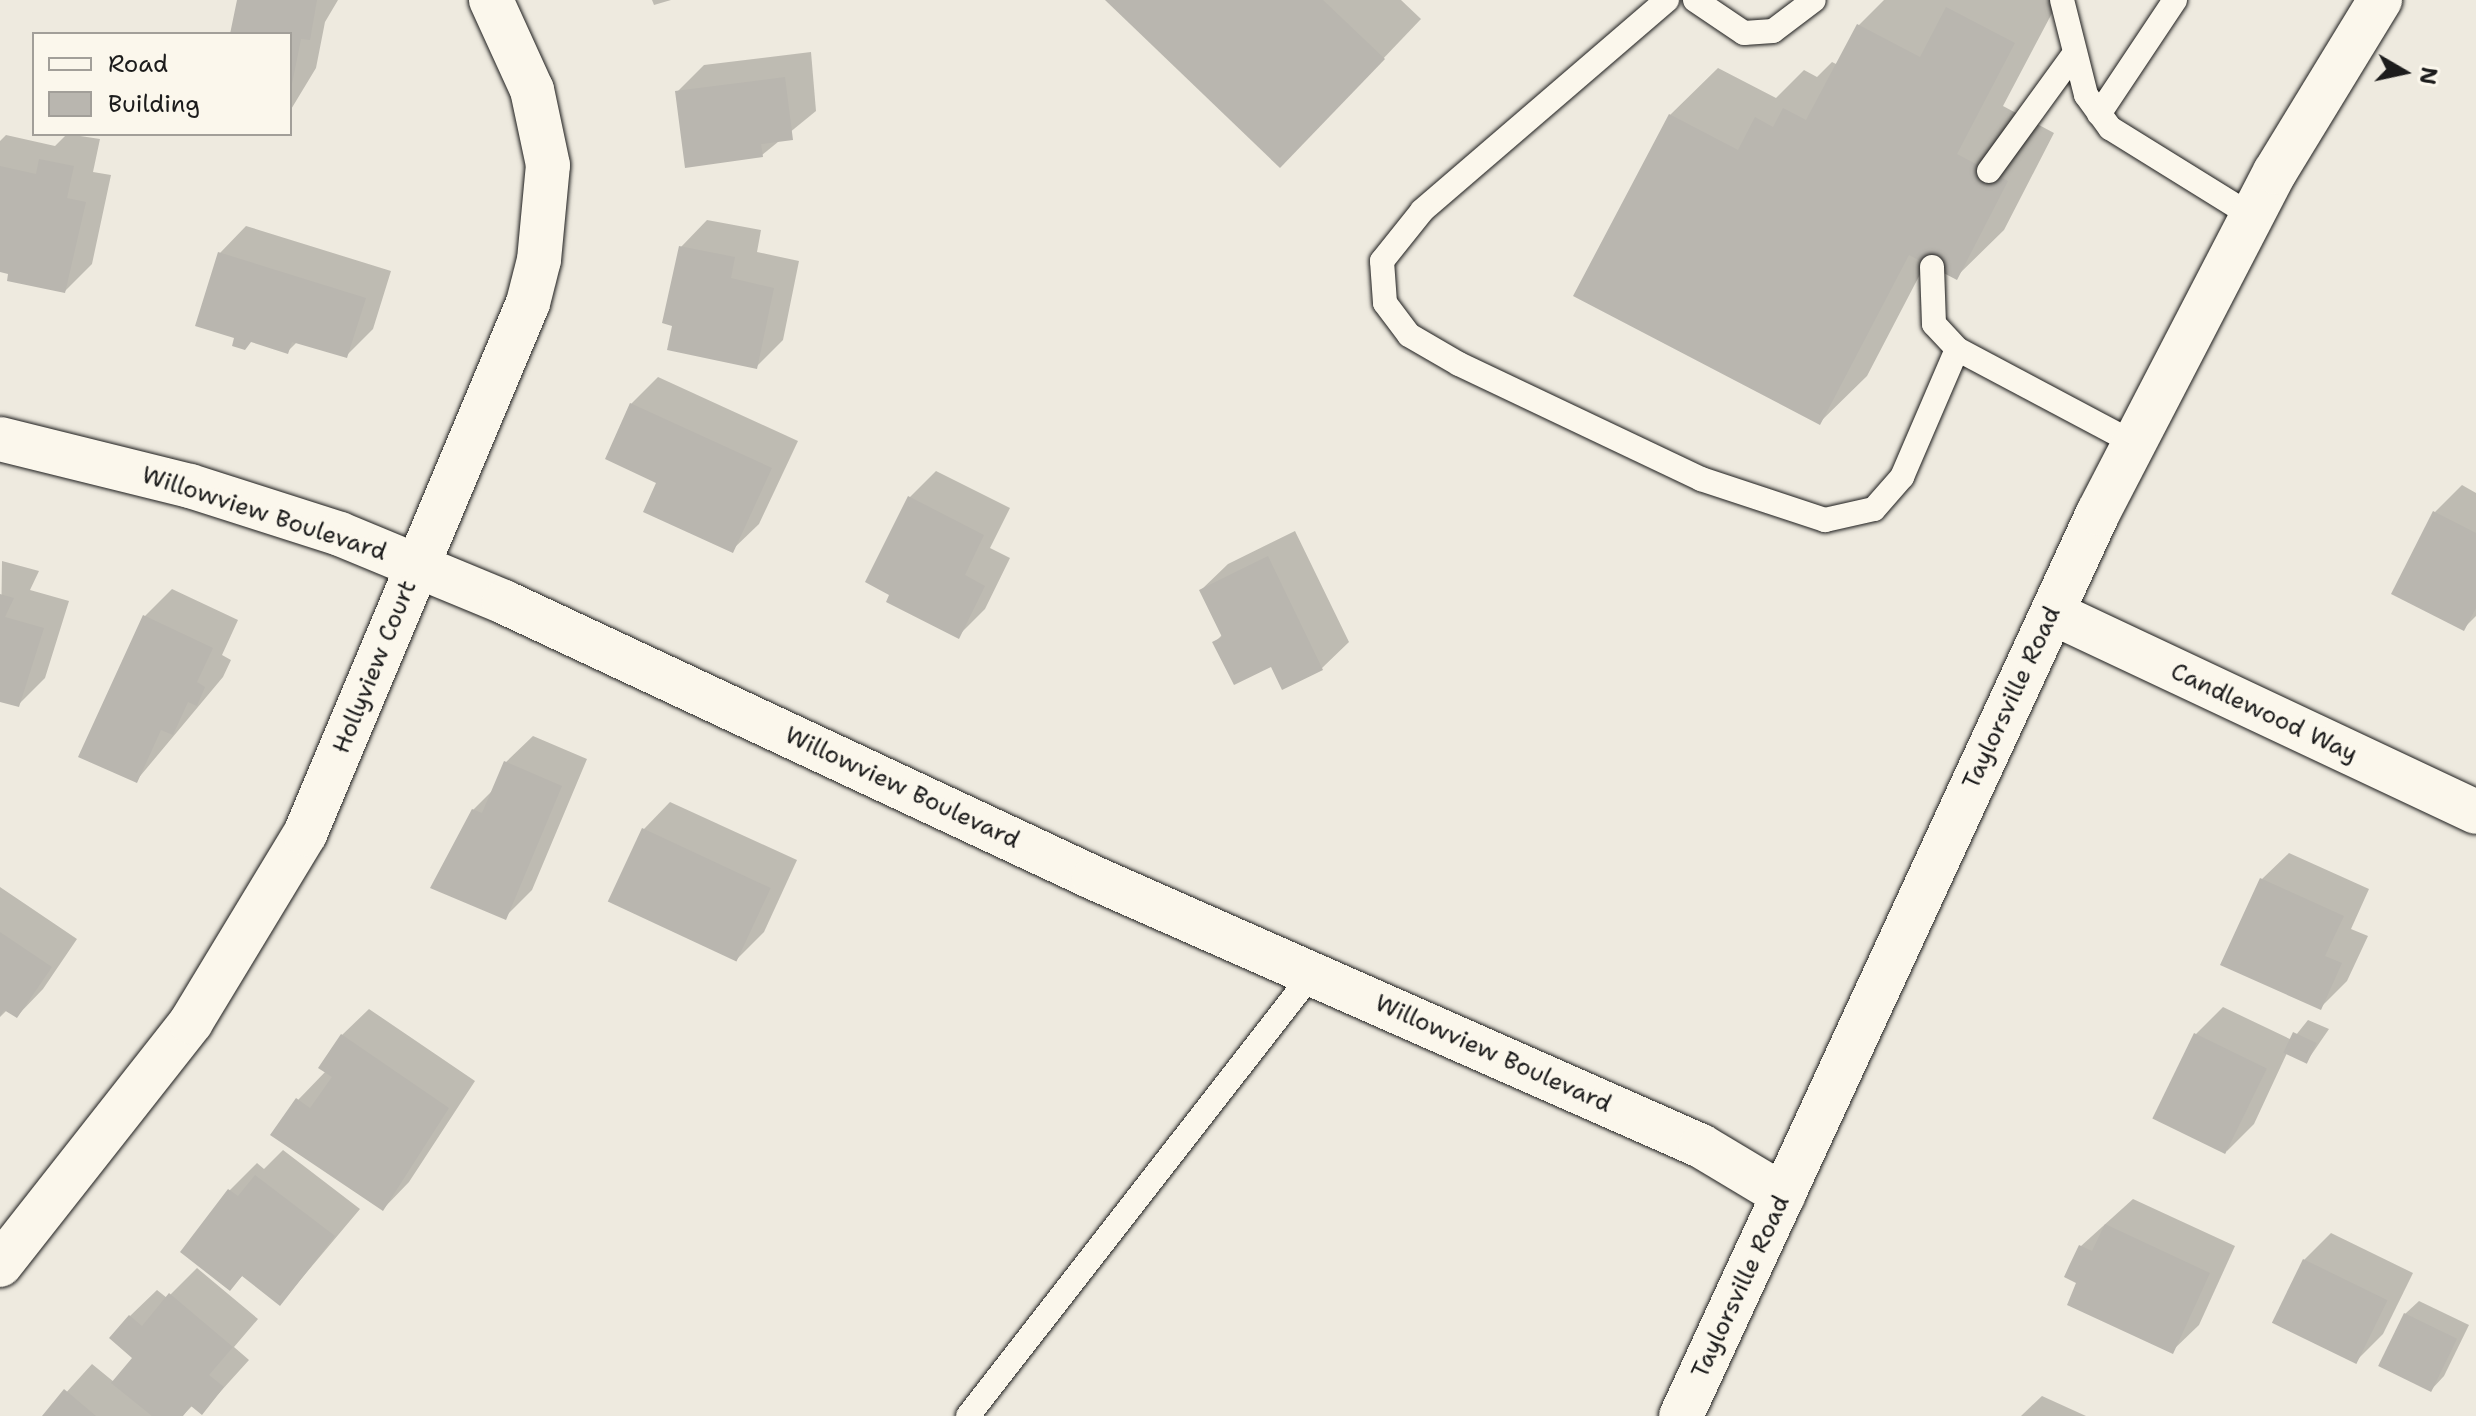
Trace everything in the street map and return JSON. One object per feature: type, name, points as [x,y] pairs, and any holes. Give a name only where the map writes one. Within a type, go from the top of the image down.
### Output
[{"type":"street","name":"Hollyview Court","points":[[0,1265],[191,1022],[305,834],[417,565],[457,481],[528,303],[546,206],[548,165],[532,90],[491,0]]},
{"type":"street","name":"Taylorsville Road","points":[[1681,1416],[2134,443],[2252,216],[2380,0]]},
{"type":"street","name":"Willowview Boulevard","points":[[0,439],[190,486],[340,534],[417,565],[1312,974],[1701,1146],[1783,1195]]},
{"type":"street","name":"Candlewood Way","points":[[2053,613],[2476,812]]},
{"type":"lane","points":[[1667,0],[1422,211],[1382,261],[1385,303],[1409,335],[1459,364],[1701,479],[1825,520],[1874,509],[1902,477],[1957,349]]},
{"type":"lane","points":[[1695,0],[1744,33],[1773,31],[1814,0]]},
{"type":"lane","points":[[2062,0],[2086,95],[2110,128],[2252,216]]},
{"type":"lane","points":[[2099,114],[2175,0]]},
{"type":"lane","points":[[1989,171],[2074,54]]},
{"type":"lane","points":[[1932,267],[1934,324],[1957,349],[2134,443]]},
{"type":"lane","points":[[968,1416],[1312,974]]},
{"type":"building","points":[[237,0],[317,0],[310,40],[301,39],[292,84],[292,32],[230,32]]},
{"type":"building","points":[[1105,0],[1323,0],[1385,59],[1280,168]]},
{"type":"building","points":[[1946,7],[2015,43],[1957,154],[2008,181],[1957,280],[1909,255],[1820,425],[1573,296],[1669,114],[1738,150],[1755,117],[1773,127],[1783,108],[1806,120],[1857,24],[1920,57]]},
{"type":"building","points":[[785,77],[793,140],[761,144],[763,157],[685,168],[675,91]]},
{"type":"building","points":[[39,159],[74,166],[67,198],[86,202],[65,293],[7,281],[8,274],[0,272],[0,166],[36,174]]},
{"type":"building","points":[[679,246],[735,257],[731,278],[774,288],[757,369],[667,350],[672,326],[662,323]]},
{"type":"building","points":[[218,252],[366,298],[347,358],[292,342],[288,354],[251,342],[245,350],[232,346],[234,338],[195,326]]},
{"type":"building","points":[[630,403],[772,468],[733,553],[643,512],[656,483],[605,459]]},
{"type":"building","points":[[908,496],[984,535],[965,575],[985,586],[959,639],[886,602],[889,595],[865,582]]},
{"type":"building","points":[[2433,511],[2476,533],[2476,608],[2464,631],[2391,594]]},
{"type":"building","points":[[1268,556],[1323,670],[1282,690],[1271,667],[1234,685],[1212,642],[1222,637],[1199,590]]},
{"type":"building","points":[[0,594],[14,598],[5,617],[44,628],[19,707],[0,702]]},
{"type":"building","points":[[143,615],[213,648],[197,682],[205,687],[197,706],[188,702],[173,735],[161,730],[137,783],[78,757]]},
{"type":"building","points":[[504,761],[562,786],[506,920],[430,888],[472,809],[482,813]]},
{"type":"building","points":[[642,828],[771,888],[736,961],[608,901]]},
{"type":"building","points":[[2260,878],[2344,916],[2325,956],[2342,963],[2321,1010],[2220,965]]},
{"type":"building","points":[[0,932],[52,967],[17,1018],[4,1010],[0,1016]]},
{"type":"building","points":[[2293,1032],[2317,1043],[2307,1064],[2283,1053]]},
{"type":"building","points":[[2194,1033],[2267,1069],[2225,1154],[2152,1118]]},
{"type":"building","points":[[341,1034],[449,1108],[383,1211],[270,1135],[296,1098],[310,1108],[332,1077],[318,1068]]},
{"type":"building","points":[[255,1175],[335,1236],[280,1306],[242,1276],[230,1291],[180,1252],[228,1189],[238,1196]]},
{"type":"building","points":[[2105,1224],[2210,1273],[2173,1354],[2067,1305],[2076,1283],[2064,1277],[2069,1266],[2079,1245],[2092,1251]]},
{"type":"building","points":[[2303,1259],[2387,1300],[2356,1364],[2272,1323]]},
{"type":"building","points":[[169,1293],[233,1347],[209,1375],[224,1387],[202,1415],[191,1406],[183,1416],[152,1416],[111,1383],[132,1358],[109,1338],[129,1315],[142,1326]]},
{"type":"building","points":[[2404,1313],[2457,1339],[2431,1392],[2378,1366]]},
{"type":"building","points":[[64,1389],[96,1416],[42,1416]]}]
